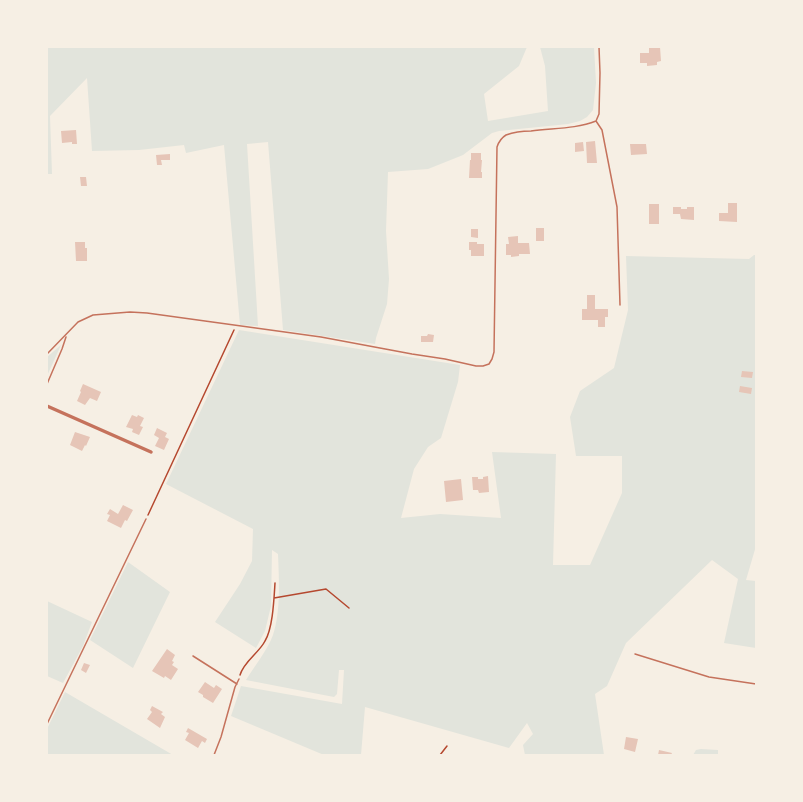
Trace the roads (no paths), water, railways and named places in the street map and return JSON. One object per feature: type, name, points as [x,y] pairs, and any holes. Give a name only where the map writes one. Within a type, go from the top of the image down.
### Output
[{"type":"street","points":[[47,406],[151,452]]},
{"type":"lane","points":[[47,354],[78,322],[93,315],[130,312],[321,337],[483,366],[489,364],[494,352],[496,156],[499,140],[506,135],[517,132],[574,126],[596,121],[599,114],[599,47]]},
{"type":"lane","points":[[596,121],[602,130],[617,207],[620,305]]},
{"type":"lane","points":[[47,384],[66,336]]},
{"type":"lane","points":[[47,724],[146,519]]},
{"type":"lane","points":[[635,654],[709,677],[756,684]]},
{"type":"lane","points":[[193,656],[237,684]]},
{"type":"lane","points":[[214,755],[239,679]]}]
